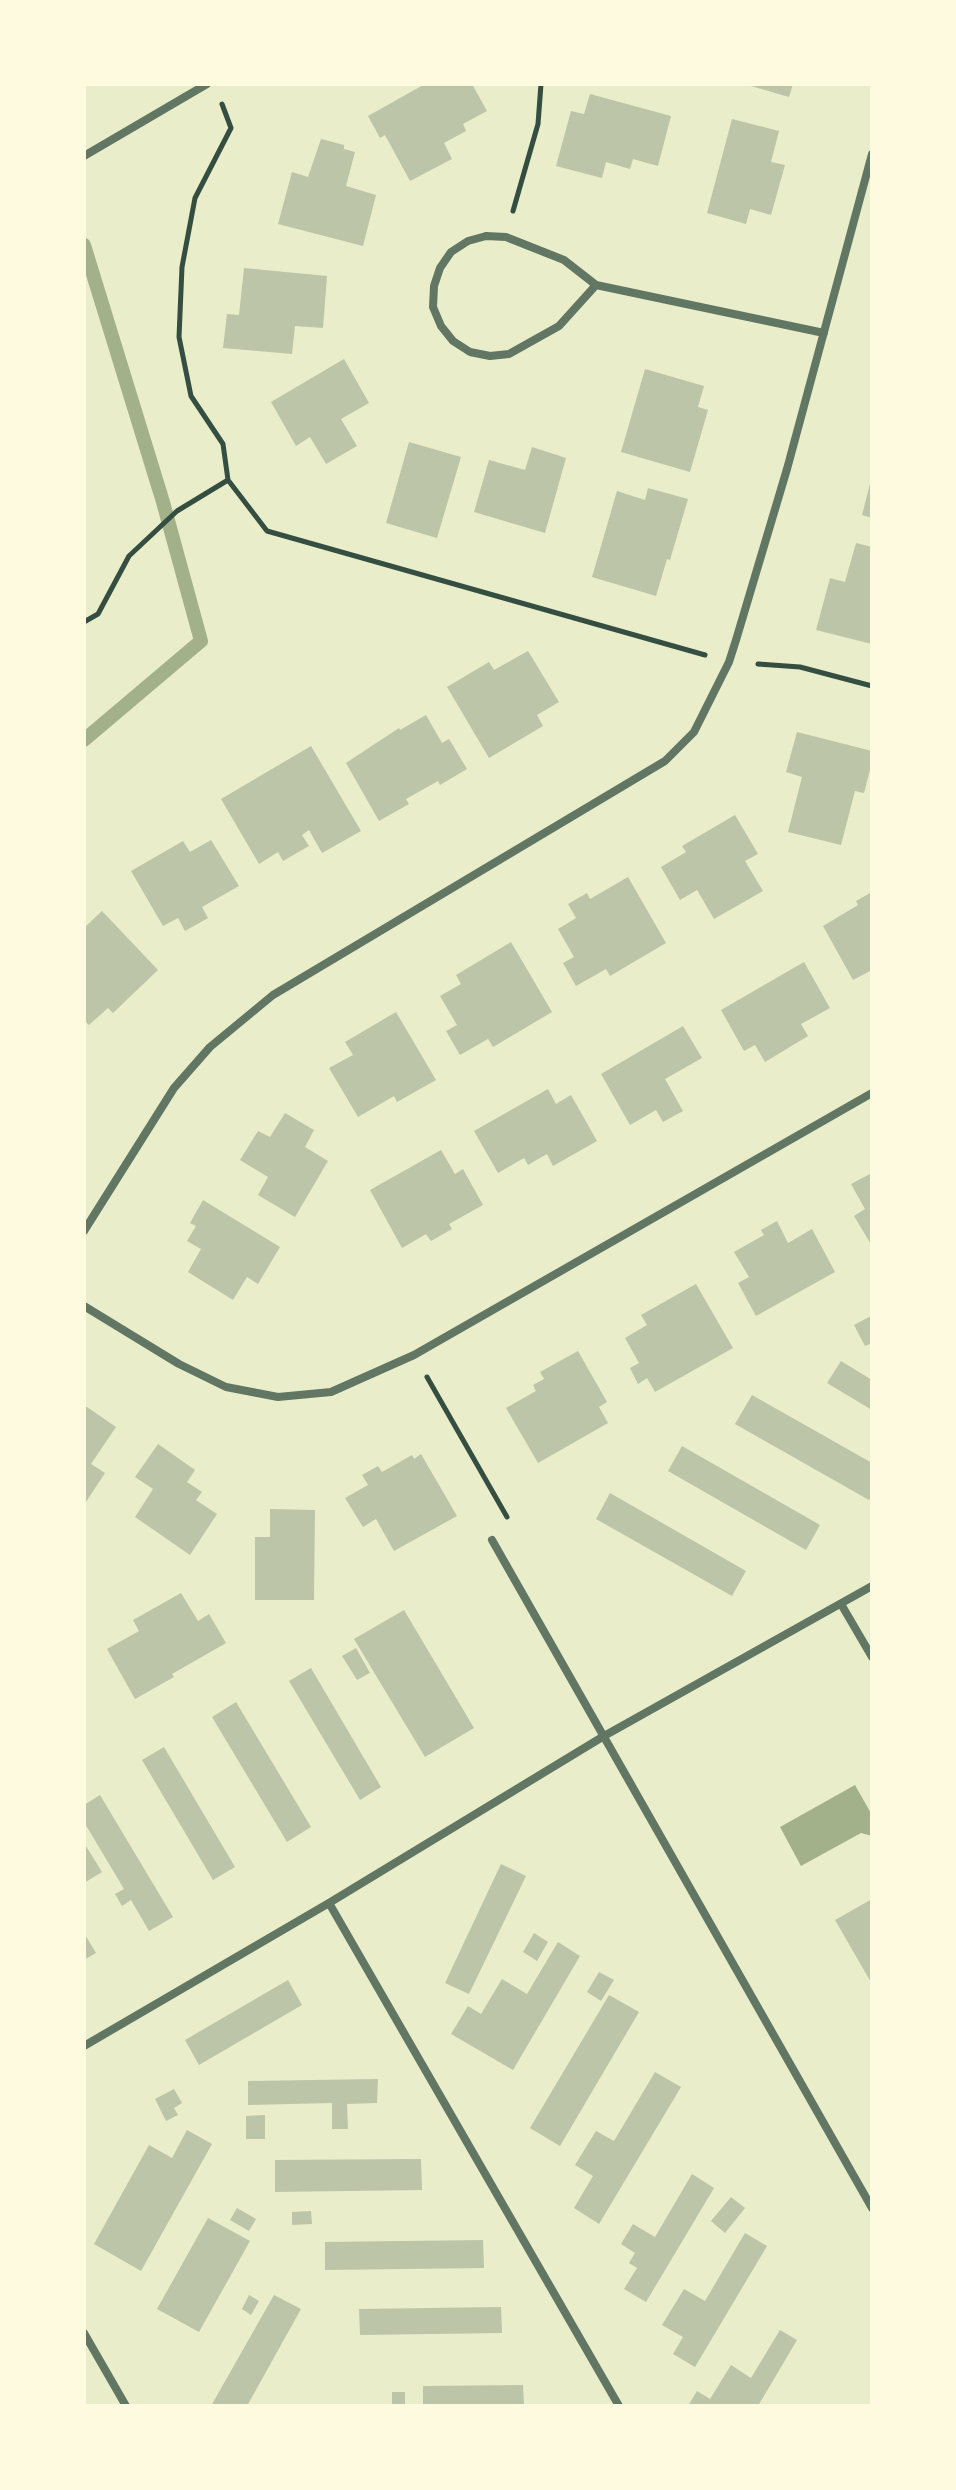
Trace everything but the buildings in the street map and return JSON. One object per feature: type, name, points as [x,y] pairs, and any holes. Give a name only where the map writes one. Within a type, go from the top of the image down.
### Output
[{"type":"street","points":[[84,156],[207,84]]},
{"type":"street","points":[[84,1231],[174,1088],[210,1047],[273,995],[665,761],[694,732],[729,662],[787,469],[872,154]]},
{"type":"street","points":[[596,285],[559,326],[509,354],[490,356],[470,352],[453,341],[441,326],[433,307],[434,286],[440,268],[451,252],[468,241],[486,236],[506,237],[564,260],[596,285],[824,333]]},
{"type":"street","points":[[84,1306],[179,1364],[226,1387],[278,1397],[331,1392],[414,1355],[872,1093]]},
{"type":"street","points":[[492,1540],[872,2208]]},
{"type":"street","points":[[84,2046],[329,1903],[604,1736],[872,1586]]},
{"type":"street","points":[[841,1604],[872,1657]]},
{"type":"street","points":[[329,1903],[619,2406]]},
{"type":"street","points":[[84,2333],[126,2406]]},
{"type":"path","points":[[506,237],[538,124],[541,84]]},
{"type":"path","points":[[220,99],[231,128],[195,198],[182,267],[179,337],[191,396],[223,444],[228,480],[267,531],[729,662],[800,667],[872,686]]},
{"type":"path","points":[[84,622],[98,614],[129,556],[177,511],[228,480]]},
{"type":"path","points":[[414,1355],[508,1519],[492,1540]]},
{"type":"shaded area","points":[[855,1785],[872,1815],[872,1836],[861,1833],[801,1866],[780,1827]]},
{"type":"waterway","points":[[84,245],[163,502],[201,641],[84,740]]}]
